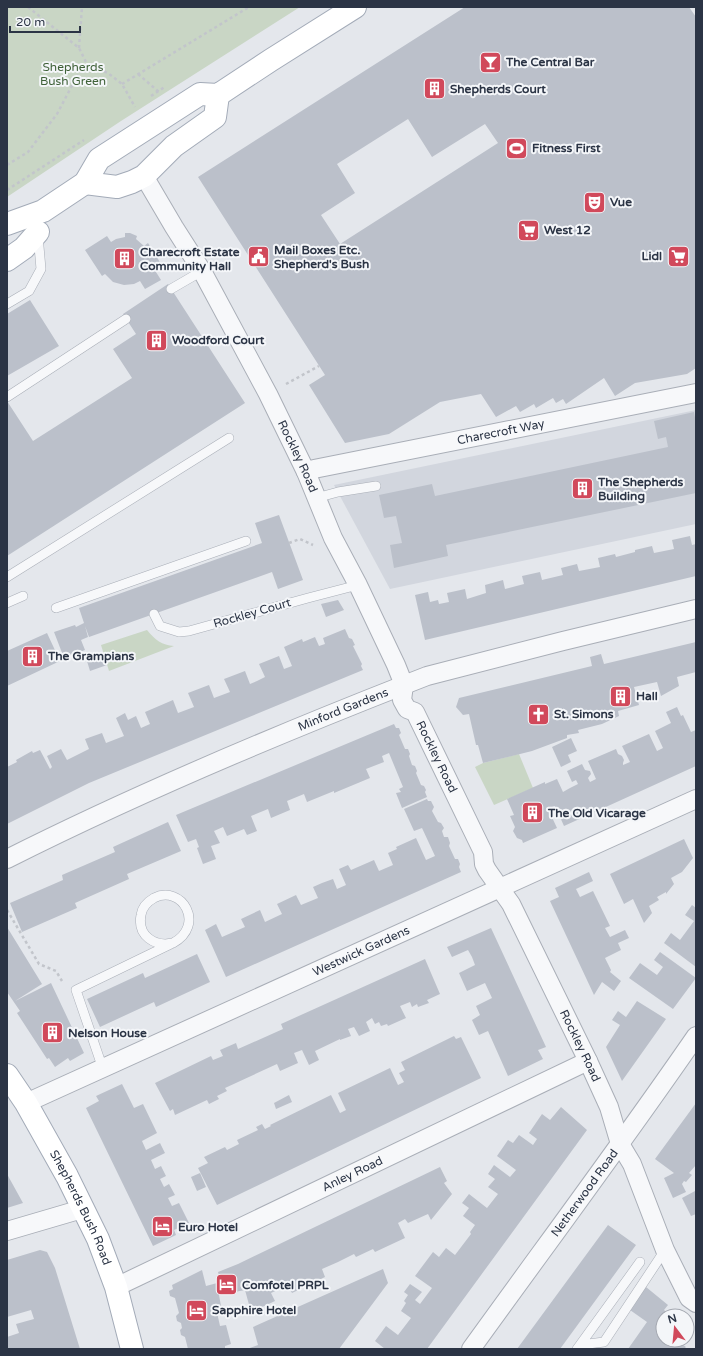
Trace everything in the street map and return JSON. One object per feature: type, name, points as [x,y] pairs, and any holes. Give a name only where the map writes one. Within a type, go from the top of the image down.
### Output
[{"type":"main road","points":[[7,260],[24,248],[40,221],[84,183],[99,160],[132,137],[200,94],[218,94],[355,7]]},
{"type":"main road","points":[[84,183],[117,187],[144,176],[174,146],[215,117],[218,94]]},
{"type":"main road","points":[[7,224],[40,221]]},
{"type":"main road","name":"Shepherds Bush Road","points":[[7,1075],[26,1103],[67,1176],[98,1239],[116,1287],[132,1349]]},
{"type":"street","name":"Rockley Road","points":[[144,176],[202,271],[268,394],[306,472],[332,538],[358,585],[396,665],[404,685],[402,700],[407,708],[415,712],[483,852],[486,870],[500,887],[511,904],[588,1061],[609,1107],[620,1144],[632,1164],[665,1250],[689,1298],[696,1303]]},
{"type":"street","name":"Charecroft Way","points":[[306,472],[314,469],[696,393]]},
{"type":"street","name":"Minford Gardens","points":[[7,859],[116,806],[199,769],[427,676],[696,609]]},
{"type":"street","name":"Westwick Gardens","points":[[26,1103],[354,956],[500,887],[696,799]]},
{"type":"street","name":"Netherwood Road","points":[[471,1349],[620,1144],[696,1036]]},
{"type":"street","name":"Anley Road","points":[[116,1287],[588,1061]]},
{"type":"street","points":[[7,1231],[82,1209]]},
{"type":"lane","points":[[7,304],[29,291],[41,269],[40,221]]},
{"type":"lane","points":[[171,289],[202,271]]},
{"type":"lane","points":[[7,397],[126,319]]},
{"type":"lane","points":[[7,577],[229,438]]},
{"type":"lane","points":[[316,498],[338,492],[376,486]]},
{"type":"lane","points":[[56,608],[141,582],[246,541]]},
{"type":"lane","name":"Rockley Court","points":[[154,614],[160,626],[179,632],[358,585]]},
{"type":"lane","points":[[7,603],[23,596]]},
{"type":"lane","points":[[103,1069],[76,990],[173,943],[181,939],[186,933],[189,925],[190,917],[187,909],[182,902],[175,897],[167,895],[158,896],[145,905],[141,912],[141,928],[145,935],[158,944],[166,945],[173,943]]},
{"type":"lane","points":[[579,1347],[604,1342],[665,1250]]},
{"type":"lane","points":[[579,1347],[640,1262]]},
{"type":"path","points":[[28,7],[79,48],[87,64],[108,73],[122,84],[135,106]]},
{"type":"path","points":[[79,48],[82,7]]},
{"type":"path","points":[[122,84],[249,7]]},
{"type":"path","points":[[7,165],[28,152],[57,114],[76,78],[87,64]]},
{"type":"path","points":[[138,74],[158,91]]},
{"type":"path","points":[[7,190],[70,149]]},
{"type":"path","points":[[268,394],[319,366]]},
{"type":"path","points":[[289,543],[300,539],[314,546]]},
{"type":"path","points":[[7,910],[39,964],[56,971],[62,981],[76,990]]},
{"type":"shaded area","points":[[696,410],[696,524],[390,589],[334,485]]},
{"type":"green space","name":"Shepherds Bush Green","points":[[7,7],[300,7],[121,121],[7,197]]},
{"type":"green space","points":[[147,630],[159,641],[174,646],[109,671],[101,645]]},
{"type":"green space","points":[[519,754],[533,788],[494,805],[475,767],[483,763]]},
{"type":"building","name":"West 12","points":[[465,7],[689,7],[696,17],[696,368],[687,374],[635,383],[615,396],[604,378],[566,404],[563,399],[556,403],[553,398],[536,408],[534,404],[520,412],[516,406],[496,417],[481,394],[440,402],[389,434],[345,443],[309,385],[325,375],[198,177]],"holes":[[[408,119],[432,157],[485,124],[498,143],[340,244],[321,215],[355,193],[337,164]]]},
{"type":"building","name":"Charecroft Estate Community Hall","points":[[125,233],[130,233],[137,236],[136,239],[144,246],[148,243],[163,267],[156,272],[161,280],[145,289],[140,281],[134,284],[124,285],[113,282],[105,274],[102,276],[85,250],[107,236],[111,242],[125,237]]},
{"type":"building","points":[[168,284],[245,403],[7,556],[7,401],[33,441],[132,378],[113,349],[136,334],[123,314]]},
{"type":"building","points":[[30,300],[59,346],[7,376],[7,314]]},
{"type":"building","name":"The Shepherds Building","points":[[694,412],[696,423],[696,493],[446,545],[448,556],[394,568],[390,545],[402,543],[396,516],[384,518],[379,495],[432,484],[435,496],[668,447],[666,437],[658,439],[654,421]]},
{"type":"building","points":[[279,515],[303,580],[278,589],[272,572],[89,637],[85,626],[88,637],[81,640],[85,650],[64,658],[54,632],[75,625],[76,627],[84,623],[79,608],[262,543],[255,523]]},
{"type":"building","points":[[690,536],[692,545],[696,544],[696,576],[425,640],[415,595],[428,592],[430,602],[438,600],[439,604],[449,602],[447,593],[465,589],[467,599],[486,593],[485,585],[503,580],[505,589],[524,584],[522,576],[540,572],[542,580],[563,575],[561,568],[577,564],[579,571],[600,567],[598,558],[615,554],[616,557],[652,546],[654,553],[674,549],[672,540]]},
{"type":"building","points":[[338,600],[344,610],[326,617],[321,604]]},
{"type":"building","points":[[345,629],[349,638],[352,639],[355,645],[353,646],[362,664],[361,666],[363,670],[89,783],[7,824],[7,767],[17,762],[16,760],[32,751],[33,753],[40,750],[50,769],[52,767],[47,756],[61,749],[67,760],[89,749],[85,739],[102,733],[106,743],[124,736],[116,718],[125,713],[128,720],[136,716],[141,728],[150,724],[145,712],[173,700],[178,713],[194,707],[188,693],[209,685],[214,698],[230,692],[224,679],[245,671],[250,684],[265,677],[259,664],[279,656],[284,669],[292,666],[284,647],[302,639],[303,642],[315,637],[319,646],[325,644],[323,638]]},
{"type":"building","name":"The Grampians","points":[[47,633],[60,661],[7,686],[7,651]]},
{"type":"building","name":"St. Simons","points":[[696,642],[696,672],[677,677],[679,686],[661,696],[657,682],[634,687],[639,705],[618,711],[619,716],[602,724],[578,730],[579,733],[567,735],[567,738],[532,751],[483,763],[478,745],[476,745],[469,714],[463,715],[456,707],[459,698],[592,666],[590,657],[601,654],[604,664]]},
{"type":"building","points":[[103,655],[107,665],[90,671],[87,661]]},
{"type":"building","points":[[677,707],[681,716],[683,715],[691,732],[696,730],[696,766],[564,826],[555,806],[552,807],[554,812],[550,813],[557,828],[523,843],[522,840],[517,838],[513,831],[515,827],[510,816],[514,815],[507,799],[545,782],[545,784],[557,779],[563,792],[578,784],[576,780],[572,782],[567,771],[582,764],[585,770],[590,771],[591,774],[588,778],[590,782],[596,779],[588,761],[616,749],[618,754],[622,756],[624,760],[623,765],[630,762],[622,746],[649,734],[657,751],[663,748],[655,731],[671,723],[666,712]]},
{"type":"building","points":[[394,724],[396,728],[399,728],[401,733],[399,735],[405,749],[408,749],[412,765],[415,766],[421,785],[424,786],[426,790],[425,792],[427,797],[402,808],[396,793],[401,792],[399,789],[403,787],[389,753],[382,756],[384,762],[366,769],[370,778],[334,793],[334,791],[307,802],[304,794],[287,801],[290,810],[271,818],[268,809],[251,816],[257,831],[247,835],[244,829],[227,836],[223,827],[214,831],[220,843],[211,846],[216,859],[203,864],[197,848],[199,847],[196,839],[188,842],[176,815]]},
{"type":"building","points":[[571,738],[577,751],[568,755],[571,762],[561,767],[552,747]]},
{"type":"building","points":[[427,799],[428,801],[431,801],[434,807],[432,811],[438,822],[441,823],[444,828],[442,831],[444,837],[448,837],[450,843],[449,846],[455,859],[458,859],[461,872],[226,977],[205,930],[216,924],[222,937],[245,927],[241,919],[260,910],[265,922],[282,914],[277,904],[296,895],[301,905],[318,898],[313,887],[333,879],[337,889],[346,885],[339,869],[348,865],[351,870],[374,860],[379,871],[393,865],[388,853],[397,849],[396,847],[416,838],[426,860],[435,856],[422,828],[414,831],[404,809]]},
{"type":"building","points":[[168,822],[181,851],[127,874],[129,879],[75,903],[77,908],[22,932],[10,903],[63,880],[62,875],[115,852],[113,847]]},
{"type":"building","points":[[684,839],[693,858],[682,872],[671,878],[674,884],[666,894],[666,892],[657,897],[659,900],[649,906],[652,913],[644,923],[633,899],[624,904],[610,874]]},
{"type":"building","points":[[589,872],[593,881],[576,889],[580,897],[593,891],[610,926],[605,928],[610,937],[625,930],[629,938],[618,943],[621,950],[605,958],[611,970],[610,972],[621,981],[614,991],[602,982],[594,995],[550,901],[559,897],[555,888]]},
{"type":"building","points":[[692,905],[696,908],[696,967],[664,943],[671,933],[680,940],[694,921],[685,915]]},
{"type":"building","name":"Nelson House","points":[[7,927],[42,984],[15,1001],[51,983],[84,1053],[70,1061],[68,1058],[55,1067],[49,1058],[47,1059],[17,1013],[20,1011],[7,992]]},
{"type":"building","points":[[491,928],[546,1047],[538,1050],[543,1059],[508,1076],[488,1031],[479,1035],[472,1020],[480,1015],[476,1006],[492,998],[485,983],[467,991],[459,973],[475,965],[472,957],[468,950],[452,957],[447,947]]},
{"type":"building","points":[[660,952],[696,978],[673,1009],[629,978],[640,963],[657,975],[663,967],[654,960]]},
{"type":"building","points":[[197,954],[210,982],[156,1007],[154,1002],[100,1027],[87,999],[143,973],[145,978]]},
{"type":"building","points":[[425,959],[440,994],[427,1000],[429,1003],[418,1007],[417,1004],[412,1007],[410,1002],[400,1006],[406,1018],[388,1026],[387,1024],[381,1026],[379,1022],[375,1024],[372,1018],[366,1022],[370,1031],[359,1036],[354,1027],[348,1029],[351,1036],[340,1039],[315,1051],[319,1060],[309,1065],[302,1050],[294,1053],[298,1063],[280,1071],[277,1064],[225,1088],[227,1091],[217,1096],[219,1099],[209,1104],[207,1100],[175,1115],[173,1109],[170,1111],[155,1083],[211,1056],[213,1060],[223,1056],[220,1050],[236,1043],[238,1049],[283,1029],[281,1024]]},
{"type":"building","points":[[637,1001],[666,1019],[622,1081],[606,1047],[620,1025],[612,1020],[618,1011],[626,1017]]},
{"type":"building","points":[[454,1036],[456,1039],[461,1037],[481,1078],[217,1205],[198,1168],[208,1163],[204,1157],[225,1147],[227,1150],[239,1144],[237,1140],[258,1130],[256,1127],[262,1124],[265,1129],[271,1126],[270,1125],[331,1095],[340,1113],[346,1110],[338,1093],[390,1068],[398,1085],[404,1082],[399,1073],[405,1070],[401,1062]]},
{"type":"building","points":[[122,1084],[134,1108],[143,1104],[157,1133],[142,1141],[146,1150],[160,1143],[165,1153],[151,1160],[155,1169],[161,1166],[166,1176],[160,1179],[164,1187],[169,1184],[175,1195],[168,1198],[172,1206],[179,1203],[189,1223],[174,1230],[176,1235],[153,1246],[86,1108],[99,1101],[96,1096]]},
{"type":"building","points":[[289,1095],[292,1102],[276,1109],[274,1103]]},
{"type":"building","points":[[696,1103],[696,1165],[689,1173],[692,1175],[682,1184],[686,1192],[673,1198],[664,1178],[674,1173],[655,1159]]},
{"type":"building","points":[[561,1107],[587,1130],[427,1349],[385,1349],[375,1341],[386,1326],[398,1335],[411,1318],[401,1311],[406,1303],[404,1301],[408,1295],[404,1292],[410,1284],[422,1292],[415,1300],[420,1304],[432,1288],[415,1276],[433,1252],[439,1257],[446,1248],[455,1255],[471,1234],[470,1232],[475,1225],[463,1216],[469,1208],[462,1203],[469,1194],[487,1208],[498,1194],[488,1187],[495,1179],[488,1174],[494,1165],[510,1177],[516,1170],[497,1156],[508,1140],[513,1143],[519,1135],[533,1145],[537,1139],[529,1133],[542,1114],[550,1120]]},
{"type":"building","points":[[440,1167],[447,1181],[444,1183],[452,1194],[431,1220],[428,1214],[408,1223],[405,1219],[398,1223],[405,1238],[375,1252],[373,1249],[356,1257],[354,1254],[322,1269],[325,1277],[292,1293],[288,1285],[271,1293],[275,1301],[251,1312],[245,1290],[219,1295],[221,1306],[216,1308],[220,1326],[226,1325],[231,1344],[225,1346],[225,1349],[188,1349],[185,1337],[181,1335],[181,1323],[177,1321],[176,1316],[179,1313],[175,1298],[170,1296],[169,1291],[173,1289],[172,1285],[202,1270],[206,1286],[221,1282],[218,1272],[238,1264]]},
{"type":"building","points":[[200,1173],[206,1187],[197,1191],[191,1177]]},
{"type":"building","points":[[7,1174],[23,1203],[7,1208]]},
{"type":"building","points":[[695,1191],[696,1214],[691,1216],[682,1198]]},
{"type":"building","points":[[608,1225],[636,1245],[560,1349],[517,1349]]},
{"type":"building","points":[[40,1250],[47,1252],[55,1268],[80,1349],[7,1349],[7,1337],[19,1333],[16,1324],[34,1319],[31,1310],[7,1317],[7,1260]]},
{"type":"building","points":[[383,1269],[388,1283],[339,1349],[247,1349],[258,1345],[253,1327]]},
{"type":"building","points":[[646,1287],[668,1305],[666,1308],[655,1308],[655,1348],[685,1348],[628,1349],[647,1322],[630,1310]]},
{"type":"place","name":"The Central Bar","points":[[490,62]]},
{"type":"place","name":"Shepherds Court","points":[[435,89]]},
{"type":"place","name":"Fitness First","points":[[517,148]]},
{"type":"place","name":"Vue","points":[[595,202]]},
{"type":"place","name":"West 12","points":[[529,230]]},
{"type":"place","name":"Lidl","points":[[678,256]]},
{"type":"place","name":"Mail Boxes Etc. Shepherd's Bush","points":[[259,257]]},
{"type":"place","name":"Charecroft Estate Community Hall","points":[[124,259]]},
{"type":"place","name":"Woodford Court","points":[[157,340]]},
{"type":"place","name":"The Shepherds Building","points":[[583,489]]},
{"type":"place","name":"The Grampians","points":[[32,656]]},
{"type":"place","name":"Hall","points":[[621,696]]},
{"type":"place","name":"St. Simons","points":[[539,714]]},
{"type":"place","name":"The Old Vicarage","points":[[533,813]]},
{"type":"place","name":"Nelson House","points":[[52,1033]]},
{"type":"place","name":"Euro Hotel","points":[[162,1227]]},
{"type":"place","name":"Comfotel PRPL","points":[[226,1285]]},
{"type":"place","name":"Sapphire Hotel","points":[[197,1310]]}]
